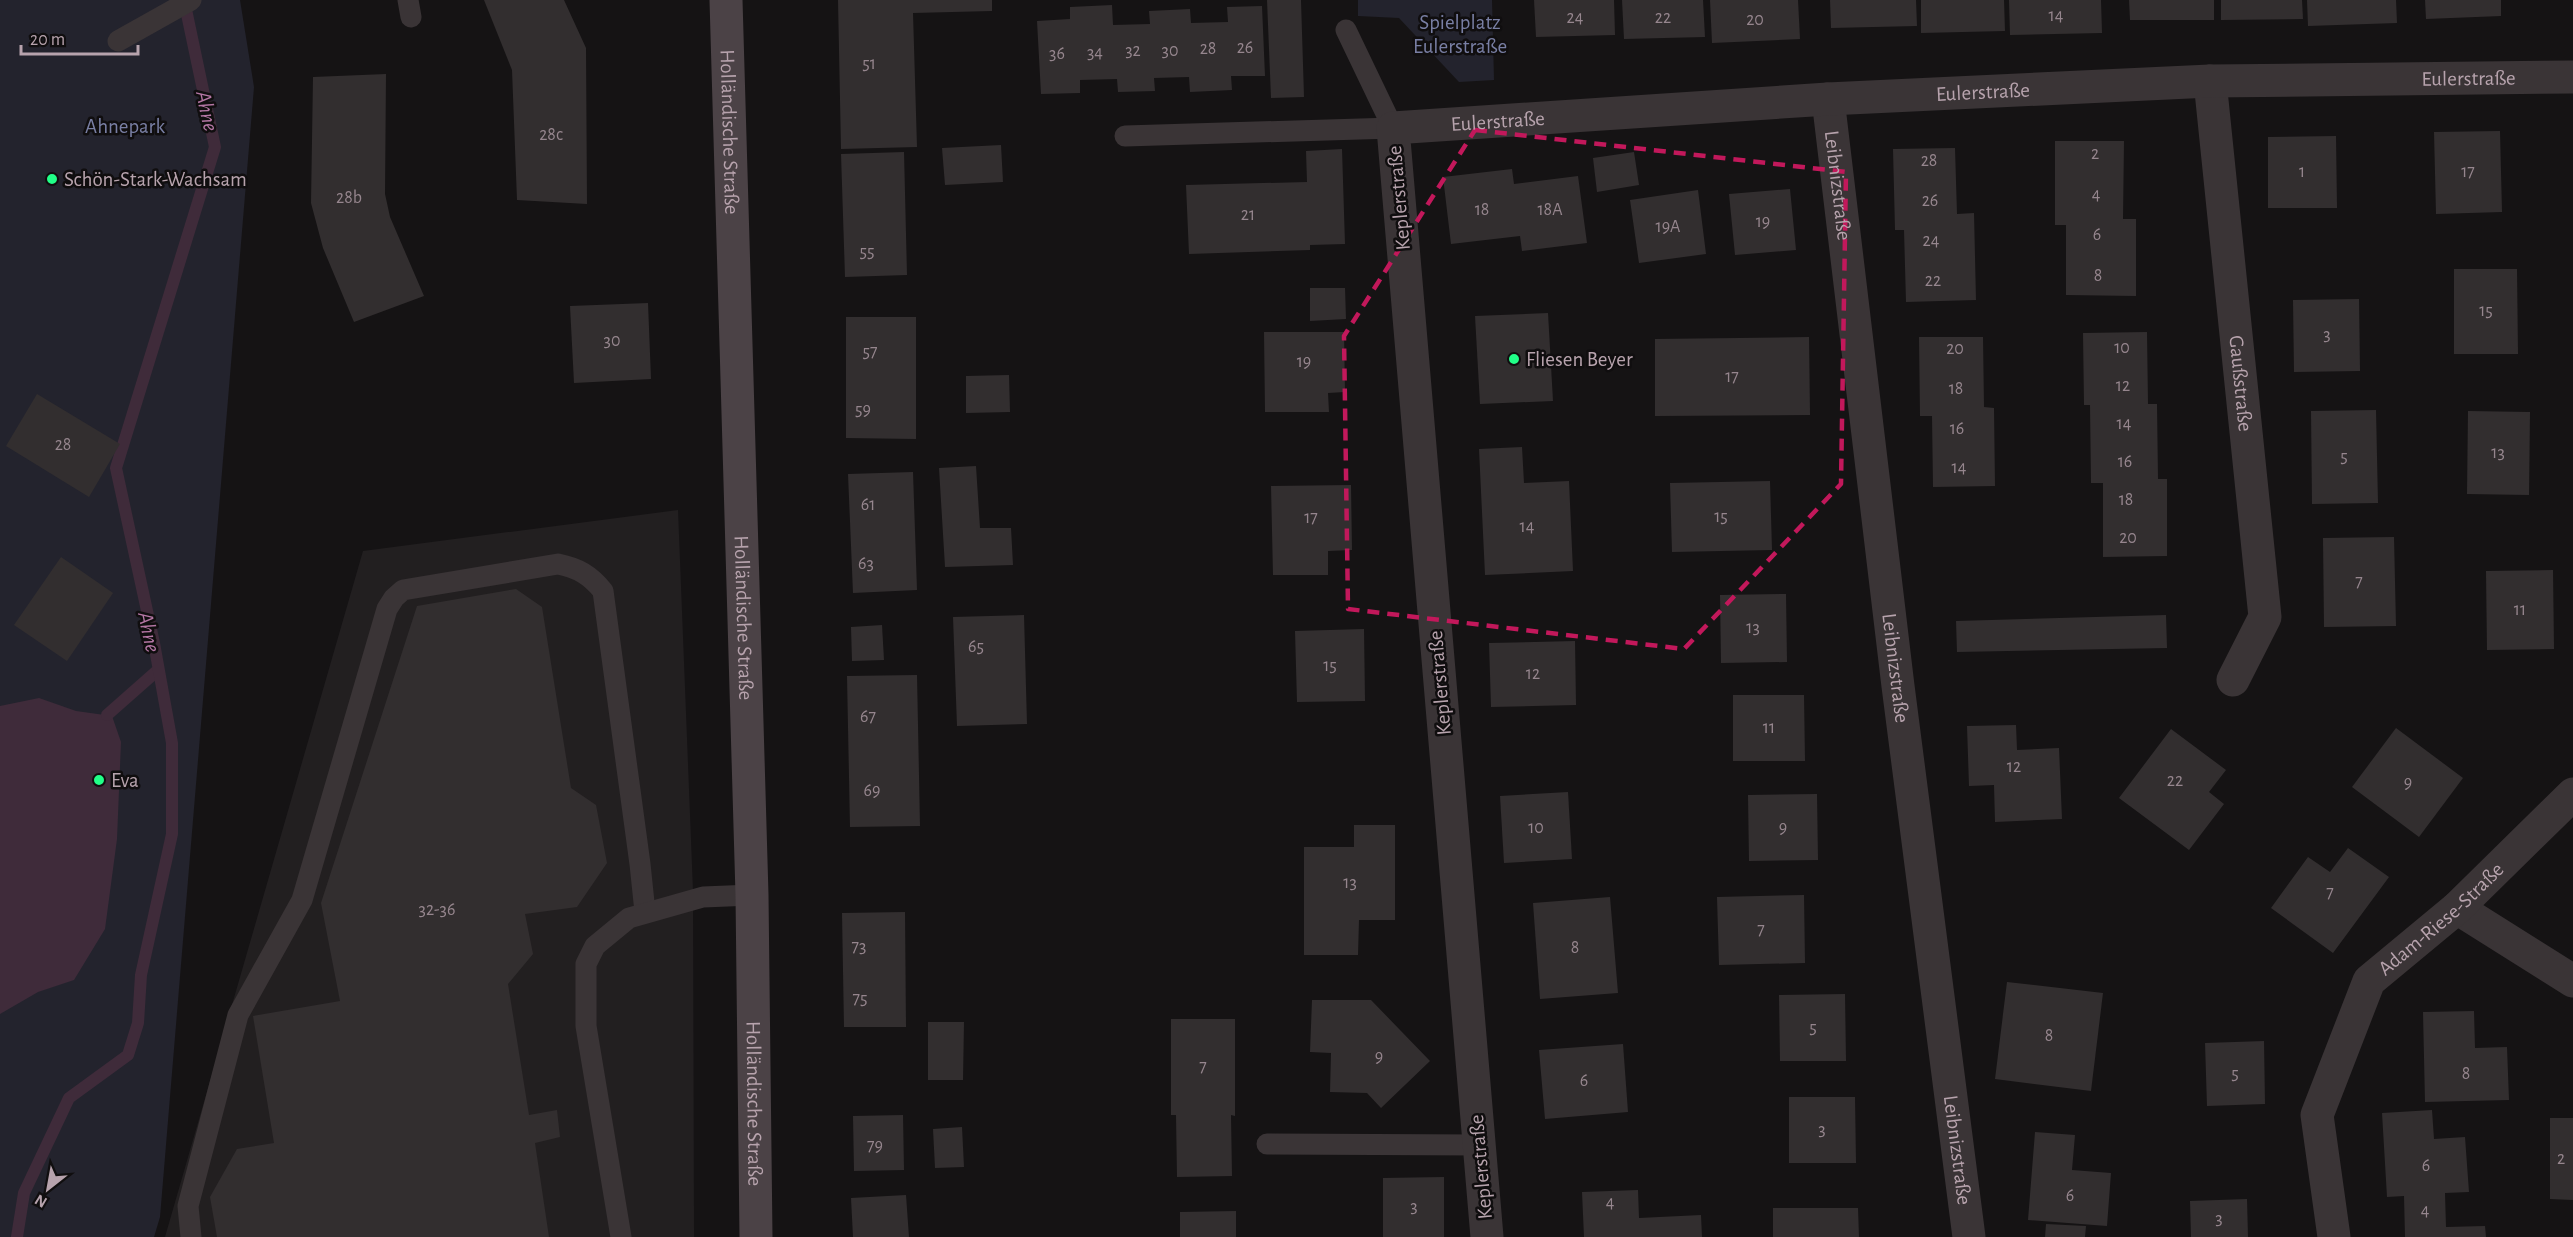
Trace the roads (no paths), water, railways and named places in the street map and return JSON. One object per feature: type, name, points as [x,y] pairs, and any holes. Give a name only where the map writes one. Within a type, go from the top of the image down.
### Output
[{"type":"street","name":"Holländische Straße","points":[[726,0],[752,895],[756,1237]]},
{"type":"street","name":"Eulerstraße","points":[[1393,128],[1828,99],[2210,81],[2573,77]]},
{"type":"street","name":"Gaußstraße","points":[[2210,81],[2265,618],[2233,680]]},
{"type":"street","name":"Leibnizstraße","points":[[1828,99],[1898,686],[1969,1237]]},
{"type":"street","name":"Keplerstraße","points":[[1393,128],[1487,1237]]},
{"type":"street","name":"Adam-Riese-Straße","points":[[2334,1237],[2317,1115],[2369,981],[2457,908],[2573,794]]},
{"type":"street","points":[[2457,908],[2573,981]]},
{"type":"lane","points":[[118,41],[191,0]]},
{"type":"lane","points":[[1125,136],[1393,128],[1346,30]]},
{"type":"lane","points":[[191,1237],[188,1206],[238,1015],[302,900],[387,609],[403,590],[558,564],[575,567],[592,577],[603,591],[645,912]]},
{"type":"lane","points":[[621,1237],[586,1026],[586,964],[595,946],[629,918],[703,897],[752,895]]},
{"type":"lane","points":[[1267,1144],[1479,1145]]},
{"type":"waterway","name":"Ahne","points":[[17,1237],[24,1193],[69,1098],[128,1055],[138,1023],[141,975],[172,834],[172,743],[154,643],[116,468],[215,147],[184,0]]},
{"type":"waterway","points":[[107,715],[158,670]]},
{"type":"place","name":"Schön-Stark-Wachsam","points":[[52,179]]},
{"type":"place","name":"Fliesen Beyer","points":[[1514,359]]},
{"type":"place","name":"Eva","points":[[99,780]]},
{"type":"park label","name":"Spielplatz Eulerstraße","points":[[1460,34]]},
{"type":"park label","name":"Ahnepark","points":[[125,126]]}]
